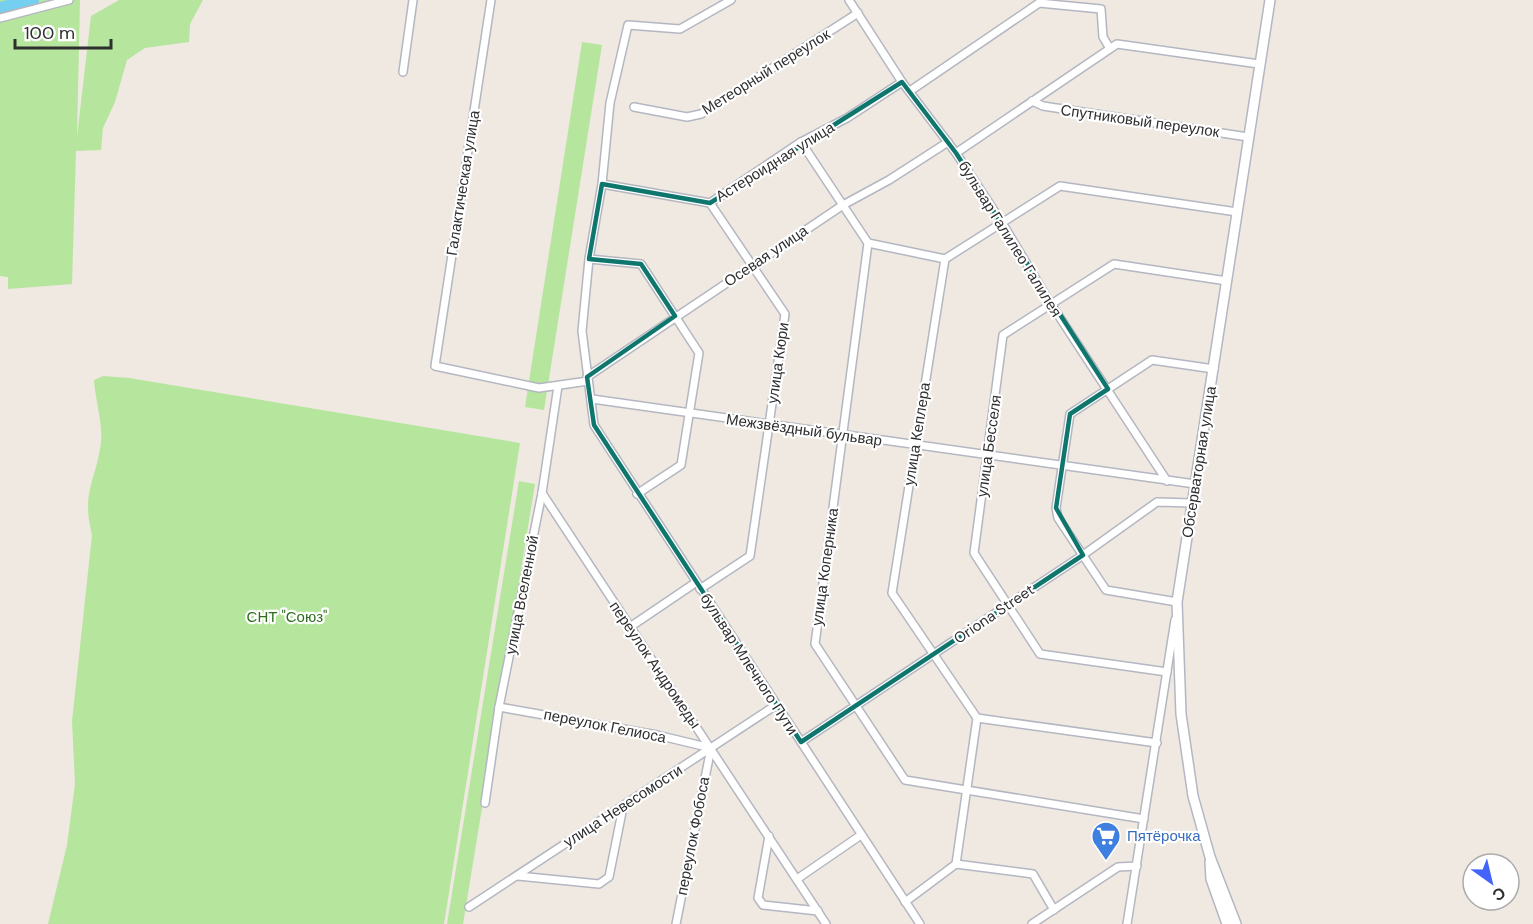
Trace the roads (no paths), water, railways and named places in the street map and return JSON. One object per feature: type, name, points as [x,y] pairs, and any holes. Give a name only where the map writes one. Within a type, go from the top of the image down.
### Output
[{"type":"main road","name":"Обсерваторная улица","points":[[1177,602],[1214,369],[1258,64],[1270,0]]},
{"type":"main road","points":[[1177,602],[1181,714],[1193,796],[1229,923]]},
{"type":"street","points":[[0,18],[69,0]]},
{"type":"street","points":[[403,72],[413,0]]},
{"type":"street","name":"Галактическая улица","points":[[491,0],[435,366],[539,388],[558,386]]},
{"type":"street","points":[[592,399],[582,331],[589,259],[602,184],[610,103],[628,25],[680,29],[731,0]]},
{"type":"street","name":"бульвар Галилео Галилея","points":[[849,0],[902,82],[956,153],[1001,221],[1051,304],[1167,481]]},
{"type":"street","points":[[910,91],[1039,3],[1101,9],[1103,37],[1109,47]]},
{"type":"street","name":"Метеорный переулок","points":[[634,107],[687,117],[701,114],[858,13]]},
{"type":"street","points":[[956,153],[1109,47],[1117,44],[1258,64]]},
{"type":"street","name":"Астероидная улица","points":[[602,184],[710,202],[801,142],[847,118],[902,82]]},
{"type":"street","name":"Спутниковый переулок","points":[[1032,101],[1043,106],[1248,137]]},
{"type":"street","points":[[801,142],[868,243],[945,259],[1001,221],[1060,186],[1237,212]]},
{"type":"street","name":"Осевая улица","points":[[588,379],[675,316],[843,205],[889,180],[948,142]]},
{"type":"street","name":"улица Кюри","points":[[630,627],[750,556],[785,314],[710,202]]},
{"type":"street","name":"улица Коперника","points":[[868,243],[814,644],[905,780],[1144,819]]},
{"type":"street","points":[[589,259],[641,264],[699,353],[681,465],[637,494]]},
{"type":"street","name":"улица Кеплера","points":[[945,259],[892,592],[977,718]]},
{"type":"street","name":"улица Бесселя","points":[[1167,672],[1040,654],[974,553],[1004,335],[1114,264],[1227,281]]},
{"type":"street","points":[[1177,602],[1111,593],[1103,587],[1058,518],[1056,508],[1070,414],[1152,360],[1214,369]]},
{"type":"street","points":[[558,386],[588,379]]},
{"type":"street","name":"улица Вселенной","points":[[484,803],[499,707],[542,493],[558,386]]},
{"type":"street","name":"Межзвёздный бульвар","points":[[592,399],[690,415],[1195,484]]},
{"type":"street","name":"бульвар Млечного Пути","points":[[592,399],[594,424],[637,494],[920,924]]},
{"type":"street","name":"переулок Андромеды","points":[[542,493],[826,924]]},
{"type":"street","name":"Oriona Street","points":[[801,742],[1083,555],[1157,502],[1192,503]]},
{"type":"street","name":"Обсерваторная улица","points":[[1127,924],[1157,743],[1177,602]]},
{"type":"street","name":"улица Невесомости","points":[[469,907],[776,705]]},
{"type":"street","name":"переулок Гелиоса","points":[[499,707],[711,748]]},
{"type":"street","points":[[956,864],[977,718],[1157,743]]},
{"type":"street","name":"переулок Фобоса","points":[[676,924],[711,748]]},
{"type":"street","points":[[518,876],[599,884],[609,877],[623,807]]},
{"type":"street","points":[[769,836],[758,898],[763,905],[818,911]]},
{"type":"street","points":[[797,879],[861,836]]},
{"type":"street","points":[[905,902],[956,864],[1033,874],[1054,910]]},
{"type":"street","points":[[1032,924],[1118,867],[1137,866]]},
{"type":"waterway","points":[[0,8],[33,0]]},
{"type":"place","name":"Пятёрочка","points":[[1106,862]]},
{"type":"park label","name":"СНТ \"Союз\"","points":[[287,617]]}]
